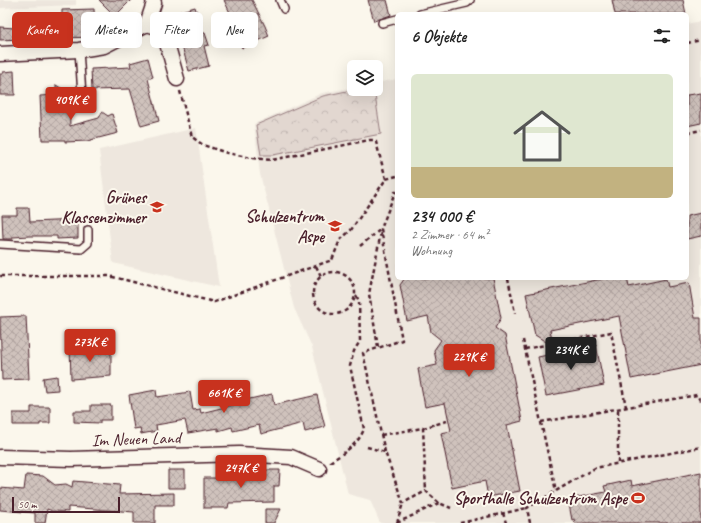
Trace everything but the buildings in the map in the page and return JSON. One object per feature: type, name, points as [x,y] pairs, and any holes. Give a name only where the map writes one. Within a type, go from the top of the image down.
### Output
[{"type":"street","points":[[147,24],[154,3],[153,0]]},
{"type":"street","points":[[0,54],[79,50],[104,46],[147,24],[163,29],[176,79]]},
{"type":"street","name":"Im Neuen Land","points":[[0,457],[71,459],[239,454],[291,457],[319,469]]},
{"type":"lane","points":[[280,0],[284,9]]},
{"type":"lane","points":[[429,12],[467,3],[470,0]]},
{"type":"lane","points":[[382,23],[395,20]]},
{"type":"lane","points":[[79,50],[82,95]]},
{"type":"lane","points":[[0,244],[81,248],[88,243],[88,230]]},
{"type":"path","points":[[689,42],[701,40]]},
{"type":"path","points":[[176,79],[192,137],[203,145],[227,153],[272,160],[374,140],[376,142],[386,179]]},
{"type":"path","points":[[689,133],[701,130]]},
{"type":"path","points":[[0,276],[109,276],[214,302],[332,260],[340,240],[350,230],[386,179],[395,177]]},
{"type":"path","points":[[378,347],[369,294],[381,229],[395,192]]},
{"type":"path","points":[[360,246],[381,229]]},
{"type":"path","points":[[381,229],[402,340],[363,353],[385,452],[403,503],[397,523]]},
{"type":"path","points":[[316,266],[321,276]]},
{"type":"path","points":[[319,469],[345,452],[362,435],[364,429],[350,366],[354,351],[360,341],[359,301],[354,287],[346,276],[340,273],[327,273],[316,281],[313,288],[313,295],[319,307],[324,312],[331,314],[344,311],[350,306],[355,293]]},
{"type":"path","points":[[508,280],[515,313]]},
{"type":"path","points":[[525,349],[611,332],[626,407]]},
{"type":"path","points":[[523,340],[556,491]]},
{"type":"path","points":[[541,422],[697,395],[701,402]]},
{"type":"path","points":[[618,409],[618,463]]},
{"type":"path","points":[[381,436],[423,428],[447,421]]},
{"type":"path","points":[[423,428],[426,491],[439,503],[451,508]]},
{"type":"path","points":[[460,523],[527,508],[595,468],[701,446]]},
{"type":"path","points":[[367,447],[385,452]]},
{"type":"path","points":[[403,503],[426,491]]},
{"type":"path","points":[[397,523],[439,503]]},
{"type":"path","points":[[527,508],[530,523]]},
{"type":"path","points":[[503,513],[506,523]]},
{"type":"shaded area","points":[[0,0],[76,0],[76,5],[0,8]]},
{"type":"shaded area","name":"Schulzentrum Aspe","points":[[701,21],[701,523],[380,523],[370,500],[348,494],[312,347],[294,308],[260,174],[254,124],[322,93],[347,88],[347,96],[383,96],[383,82],[395,79],[395,280],[689,280],[689,24]]},
{"type":"shaded area","name":"Grünes Klassenzimmer","points":[[196,128],[219,287],[113,263],[99,150]]},
{"type":"green space","points":[[347,91],[347,96],[375,96],[381,134],[273,155],[261,155],[256,125],[323,96]]},
{"type":"place","name":"Grünes Klassenzimmer","points":[[157,207]]},
{"type":"place","name":"Schulzentrum Aspe","points":[[335,226]]},
{"type":"place","name":"Sporthalle Schulzentrum Aspe","points":[[638,498]]}]
